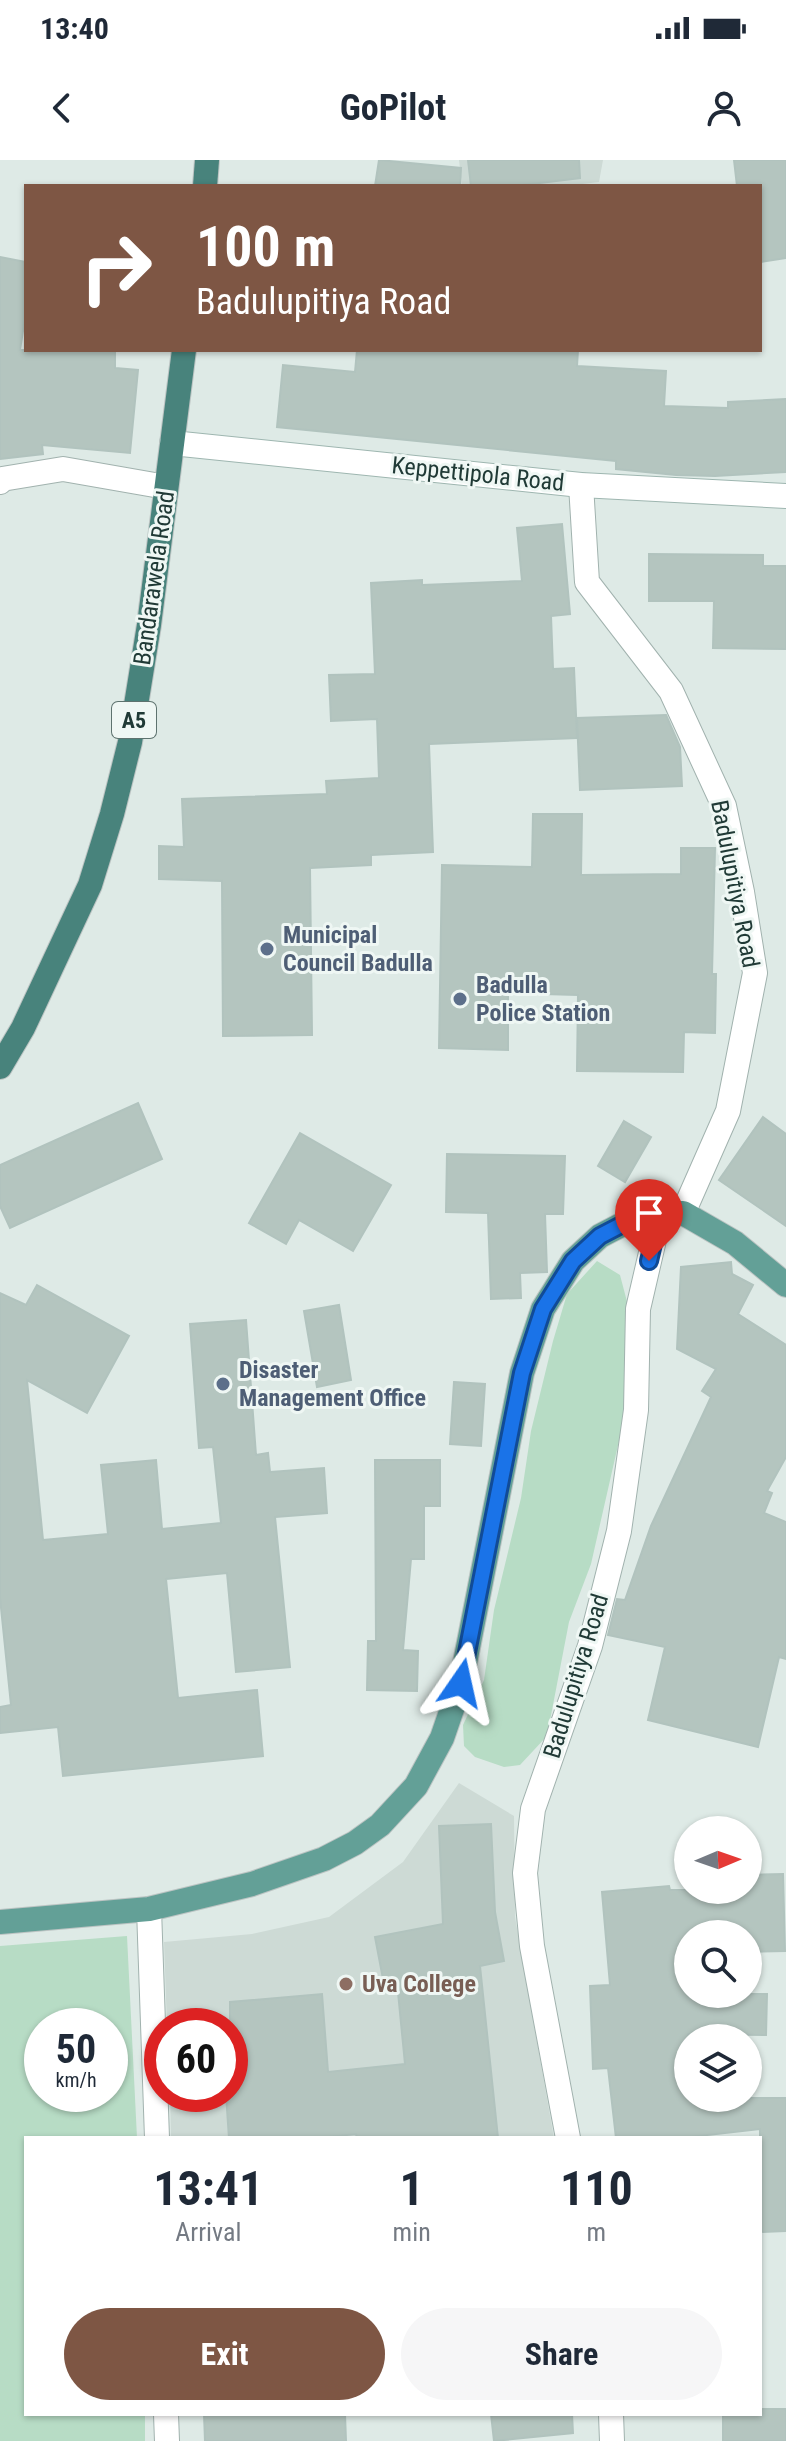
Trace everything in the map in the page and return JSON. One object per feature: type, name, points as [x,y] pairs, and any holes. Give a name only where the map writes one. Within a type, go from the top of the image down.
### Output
[{"type":"highway","points":[[205,184],[207,160]]},
{"type":"highway","name":"Bandarawela Road","points":[[0,1067],[23,1028],[90,885],[112,814],[133,727],[149,625],[184,352]]},
{"type":"main road","points":[[0,1922],[149,1909],[252,1884],[324,1859],[355,1843],[380,1825],[416,1786],[442,1738],[461,1683],[522,1373],[543,1309],[573,1261],[600,1236],[623,1224],[671,1214],[735,1243],[786,1285]]},
{"type":"street","name":"Keppettipola Road","points":[[172,443],[581,485],[786,496]]},
{"type":"street","points":[[0,482],[2,479],[63,469],[166,487]]},
{"type":"street","name":"Badulupitiya Road","points":[[568,2136],[532,1946],[525,1873],[533,1809],[590,1646],[619,1531],[636,1410],[638,1309],[671,1214],[728,1111],[755,973],[724,806],[671,691],[587,582],[581,485]]},
{"type":"street","points":[[149,1909],[157,2136]]},
{"type":"street","points":[[166,2416],[167,2441]]},
{"type":"street","points":[[611,2416],[612,2441]]},
{"type":"shaded area","points":[[459,160],[603,160],[599,182],[462,184]]},
{"type":"shaded area","name":"Uva College","points":[[459,1783],[514,1816],[515,1917],[554,2136],[171,2136],[170,2112],[248,2112],[248,2008],[166,2008],[164,1942],[252,1934],[329,1917],[403,1862]]},
{"type":"green space","points":[[597,1261],[620,1275],[630,1313],[629,1389],[591,1564],[569,1622],[547,1736],[520,1765],[504,1767],[475,1757],[464,1746],[463,1725],[484,1680],[494,1610],[553,1341],[567,1294]]},
{"type":"green space","points":[[127,1936],[137,2136],[24,2136],[24,2416],[145,2416],[145,2441],[0,2441],[0,1946]]},
{"type":"building","points":[[379,160],[461,168],[460,184],[375,184]]},
{"type":"building","points":[[468,160],[579,160],[580,178],[531,184],[471,184]]},
{"type":"building","points":[[734,160],[786,160],[786,258],[762,262],[762,184],[737,184]]},
{"type":"building","points":[[0,257],[24,262],[24,325],[20,350],[115,352],[115,368],[138,370],[130,453],[42,445],[43,454],[0,459]]},
{"type":"building","points":[[357,352],[578,352],[577,366],[666,371],[664,406],[728,408],[728,402],[786,399],[786,472],[676,475],[616,469],[616,461],[277,427],[283,365],[355,372]]},
{"type":"building","points":[[562,524],[570,614],[551,616],[553,669],[574,668],[577,738],[429,744],[433,852],[371,855],[371,865],[310,868],[312,1035],[223,1036],[222,881],[159,879],[159,846],[184,847],[182,799],[327,794],[326,781],[379,778],[377,719],[331,721],[329,675],[375,674],[371,583],[422,580],[422,585],[522,581],[517,528]]},
{"type":"building","points":[[649,554],[763,555],[763,566],[786,566],[786,649],[713,648],[714,601],[649,601]]},
{"type":"building","points":[[666,715],[680,747],[682,786],[580,790],[577,718]]},
{"type":"building","points":[[533,814],[582,814],[581,875],[681,874],[681,848],[715,848],[712,974],[716,974],[715,1033],[684,1032],[683,1072],[577,1071],[578,995],[508,993],[508,1050],[439,1048],[442,865],[532,867]]},
{"type":"building","points":[[138,1103],[162,1159],[10,1228],[0,1206],[0,1165]]},
{"type":"building","points":[[763,1117],[786,1134],[786,1226],[719,1180]]},
{"type":"building","points":[[624,1121],[651,1137],[625,1182],[598,1166]]},
{"type":"building","points":[[300,1133],[391,1185],[353,1251],[299,1220],[286,1244],[249,1223]]},
{"type":"building","points":[[447,1154],[565,1156],[563,1214],[545,1214],[547,1272],[520,1273],[521,1298],[491,1299],[488,1213],[446,1212]]},
{"type":"building","points":[[731,1262],[732,1274],[753,1285],[738,1314],[786,1345],[786,1457],[767,1491],[772,1493],[764,1513],[786,1522],[786,1659],[779,1657],[758,1747],[648,1720],[665,1647],[608,1635],[617,1599],[625,1600],[651,1526],[711,1397],[702,1391],[716,1369],[677,1349],[681,1267]]},
{"type":"building","points":[[37,1285],[129,1336],[87,1413],[27,1380],[43,1540],[108,1534],[101,1465],[156,1460],[162,1529],[221,1523],[213,1447],[199,1448],[190,1324],[246,1320],[256,1455],[268,1453],[270,1472],[324,1468],[327,1513],[275,1517],[290,1667],[236,1672],[227,1573],[166,1579],[178,1698],[257,1690],[263,1756],[63,1776],[58,1727],[0,1733],[0,1707],[11,1705],[0,1598],[0,1293],[26,1305]]},
{"type":"building","points":[[339,1305],[351,1380],[317,1387],[304,1311]]},
{"type":"building","points":[[454,1382],[485,1384],[481,1446],[450,1444]]},
{"type":"building","points":[[375,1460],[440,1460],[440,1506],[424,1506],[424,1559],[411,1559],[403,1650],[418,1651],[417,1691],[367,1690],[368,1641],[376,1641]]},
{"type":"building","points":[[491,1824],[495,1912],[504,1961],[480,1966],[498,2136],[229,2136],[227,2112],[248,2112],[248,2008],[230,2008],[230,2002],[322,1994],[328,2072],[405,2064],[397,1982],[384,1984],[375,1937],[443,1924],[439,1826]]},
{"type":"building","points":[[783,1874],[785,1951],[762,1952],[762,1920],[674,1920],[674,2008],[762,2008],[762,1994],[767,1994],[766,2035],[762,2035],[762,2024],[674,2024],[674,2112],[762,2112],[762,2098],[786,2098],[786,2231],[762,2232],[760,2129],[699,2136],[616,2136],[608,2068],[593,2069],[590,1986],[610,1985],[602,1892],[669,1886],[670,1890],[674,1890],[674,1904],[762,1904],[762,1875]]},
{"type":"building","points":[[762,2409],[786,2409],[786,2441],[723,2441],[723,2416],[762,2416]]},
{"type":"building","points":[[204,2416],[345,2416],[346,2441],[205,2441]]},
{"type":"building","points":[[491,2416],[572,2416],[573,2433],[494,2441]]},
{"type":"place","name":"Municipal Council Badulla","points":[[267,949]]},
{"type":"place","name":"Badulla Police Station","points":[[460,999]]},
{"type":"place","name":"Disaster Management Office","points":[[223,1384]]},
{"type":"place","name":"Uva College","points":[[346,1984]]},
{"type":"route","points":[[461,1683],[522,1373],[543,1309],[573,1261],[600,1236],[623,1224],[660,1214],[649,1261]]}]
